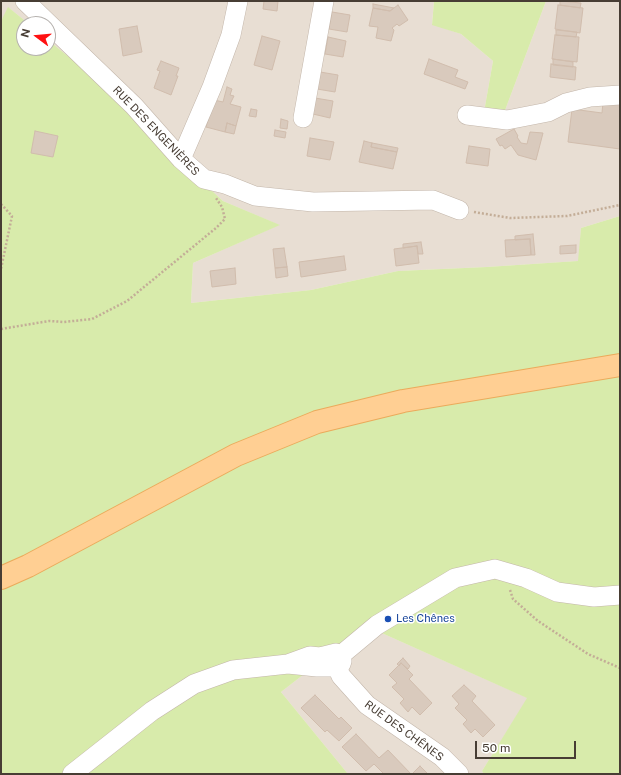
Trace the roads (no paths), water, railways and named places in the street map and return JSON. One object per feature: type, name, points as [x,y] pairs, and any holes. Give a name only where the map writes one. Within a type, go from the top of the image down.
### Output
[{"type":"main road","points":[[1,578],[28,566],[236,455],[317,422],[402,402],[620,365]]},
{"type":"street","name":"RUE DES ENGENIÈRES","points":[[25,1],[134,106],[181,159],[204,179],[225,184],[255,196],[313,202],[433,200],[459,210]]},
{"type":"street","points":[[181,159],[212,87],[228,43],[238,1]]},
{"type":"street","points":[[303,118],[324,1]]},
{"type":"street","points":[[467,115],[507,120],[548,112],[566,103],[590,97],[620,95]]},
{"type":"street","points":[[72,774],[152,711],[194,684],[233,670],[288,664],[317,667],[336,661],[377,625],[455,578],[495,569],[526,578],[557,592],[594,597],[620,595]]},
{"type":"street","name":"RUE DES CHÊNES","points":[[336,661],[341,676],[367,706],[442,757],[459,774]]},
{"type":"place","name":"Les Chênes","points":[[388,619]]}]
